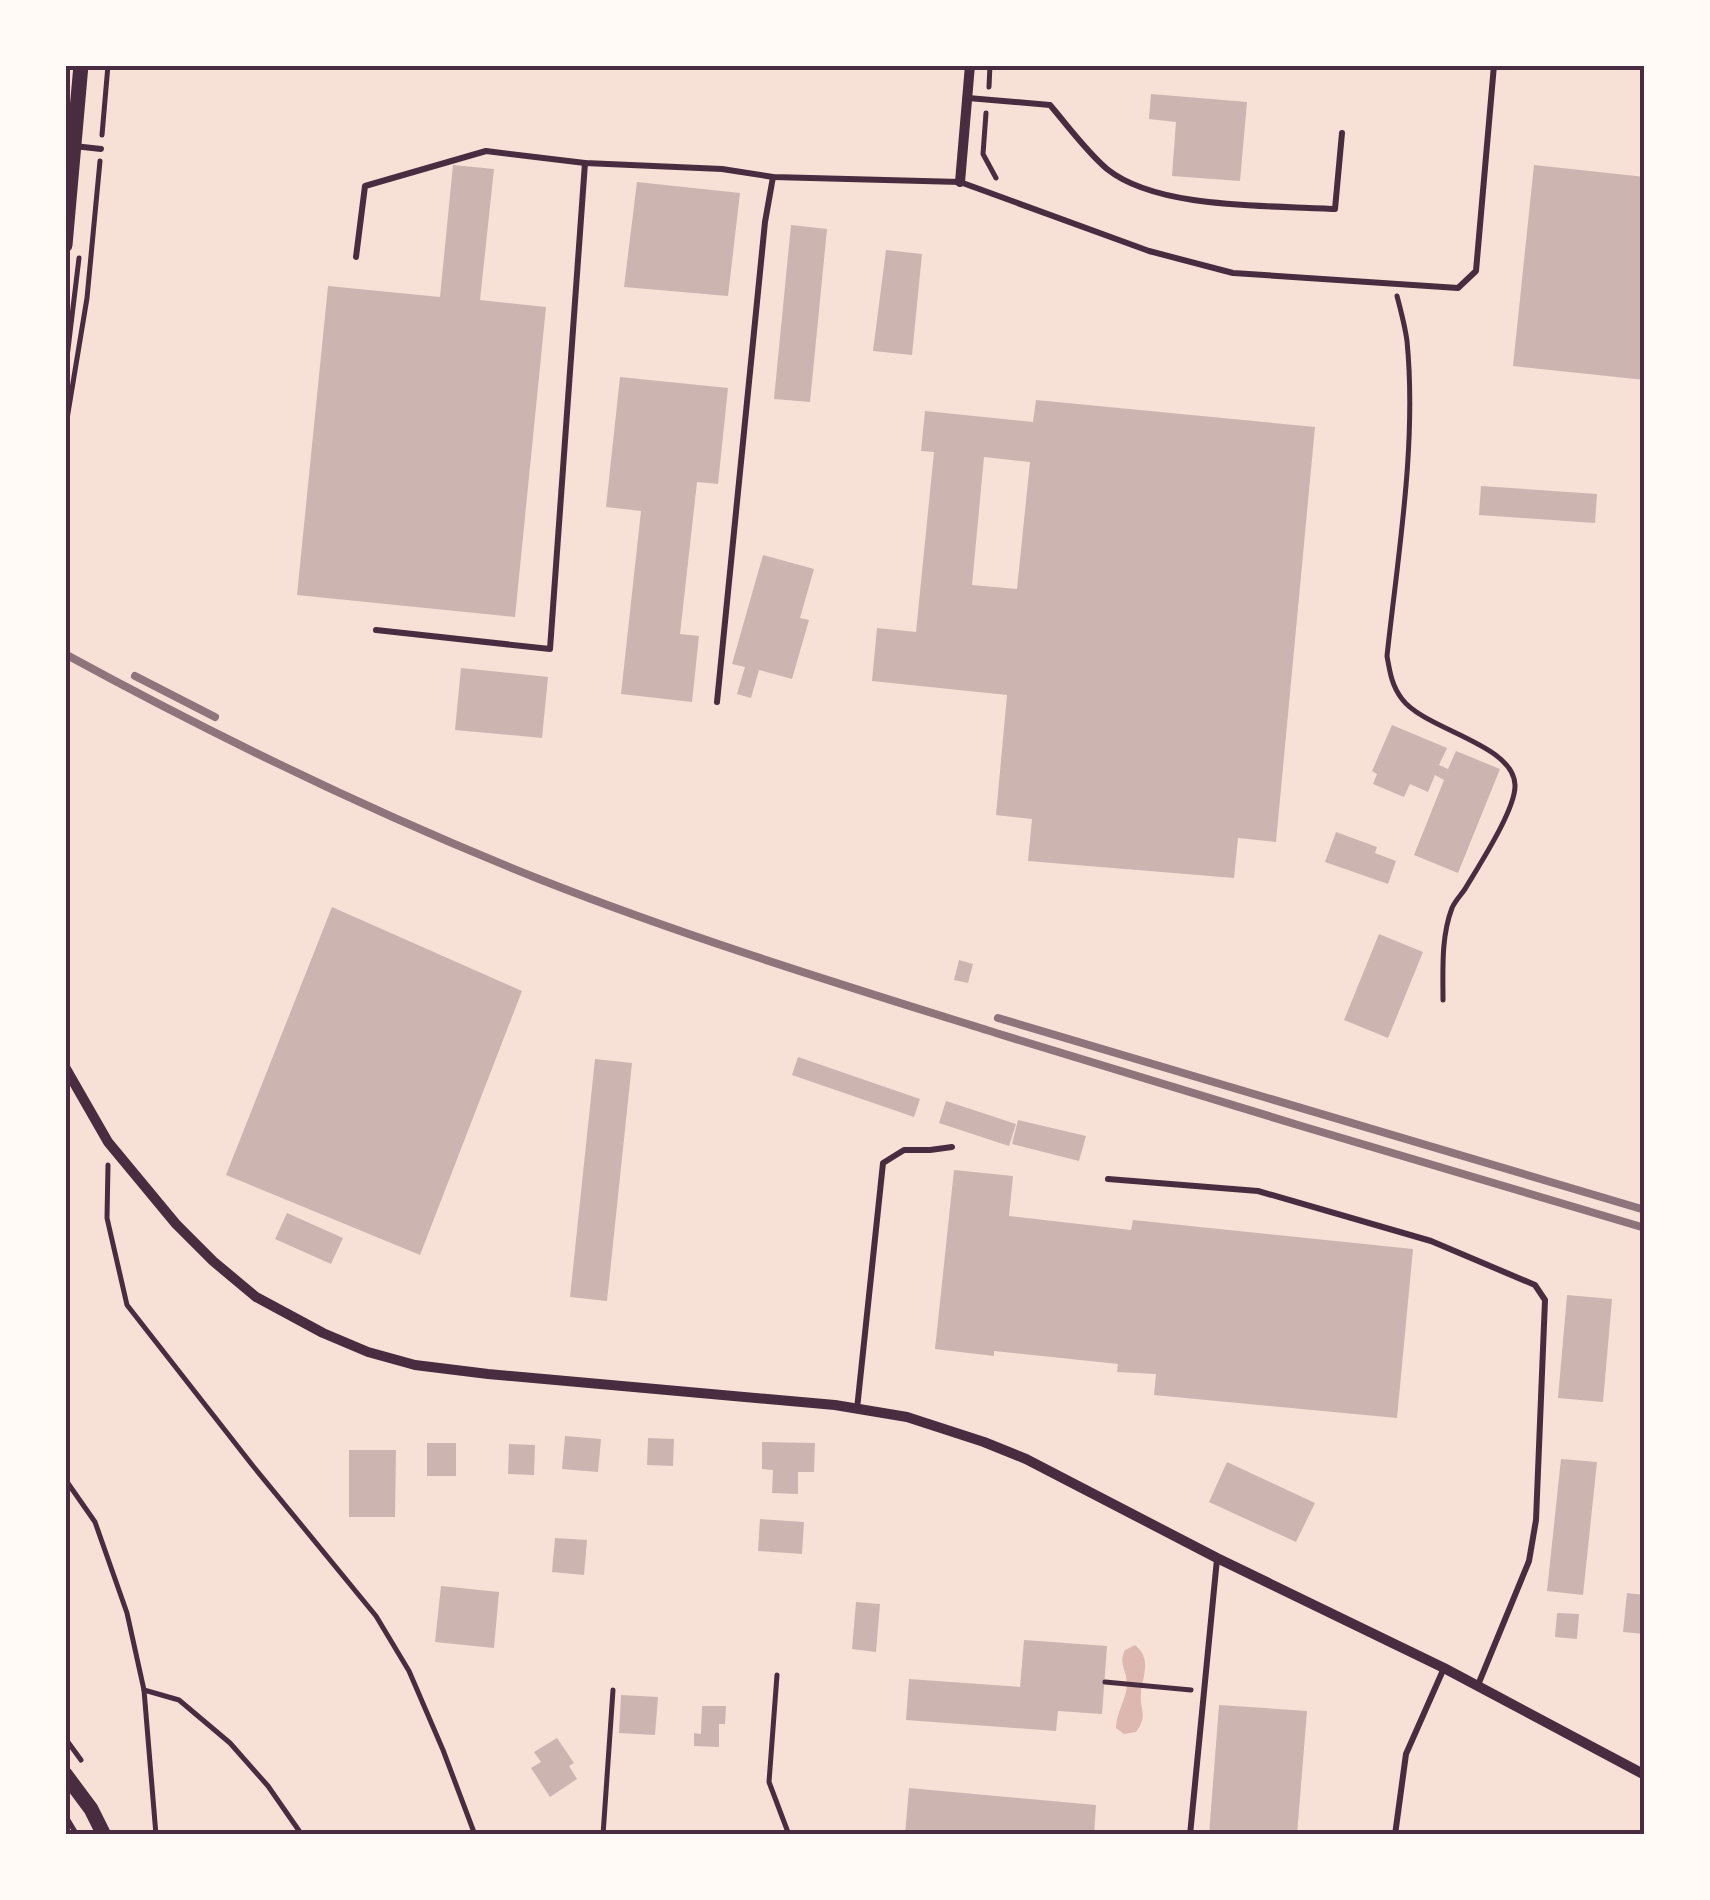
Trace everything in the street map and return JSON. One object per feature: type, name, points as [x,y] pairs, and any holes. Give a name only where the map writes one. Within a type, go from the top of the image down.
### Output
[{"type":"main road","points":[[65,245],[69,146],[81,65]]},
{"type":"main road","points":[[65,1774],[104,1835]]},
{"type":"street","points":[[960,182],[970,65]]},
{"type":"street","points":[[65,1067],[108,1142],[176,1224],[212,1261],[256,1297],[323,1333],[415,1366],[857,1408],[907,1418],[984,1442],[1026,1459],[1217,1558],[1444,1668],[1645,1775]]},
{"type":"lane","points":[[356,256],[365,186],[486,151],[585,163],[722,169],[773,177],[960,182],[1148,251],[1233,272],[1458,288],[1476,272],[1494,65]]},
{"type":"lane","points":[[968,98],[1050,105],[1106,168],[1129,183],[1160,194],[1209,202],[1335,209],[1342,133]]},
{"type":"lane","points":[[69,146],[100,149]]},
{"type":"lane","points":[[376,630],[550,648],[585,163]]},
{"type":"lane","points":[[717,702],[764,222],[773,177]]},
{"type":"lane","points":[[857,1408],[883,1162],[904,1150],[952,1146]]},
{"type":"lane","points":[[1108,1179],[1258,1191],[1431,1242],[1535,1285],[1545,1300],[1536,1520],[1529,1561],[1478,1686]]},
{"type":"lane","points":[[1190,1835],[1217,1558]]},
{"type":"lane","points":[[1395,1835],[1406,1754],[1444,1668]]},
{"type":"path","points":[[65,430],[87,298],[108,65]]},
{"type":"path","points":[[990,65],[983,154],[997,180]]},
{"type":"path","points":[[1394,284],[1406,337],[1410,394],[1387,656],[1391,681],[1404,703],[1434,724],[1491,752],[1511,769],[1516,784],[1512,804],[1453,906],[1444,940],[1442,1000]]},
{"type":"path","points":[[108,1142],[106,1218],[127,1305],[376,1616],[410,1671],[474,1835]]},
{"type":"path","points":[[65,1479],[102,1539],[127,1613],[144,1690],[156,1835]]},
{"type":"path","points":[[776,1674],[769,1782],[789,1835]]},
{"type":"path","points":[[1105,1682],[1204,1692]]},
{"type":"path","points":[[144,1690],[179,1700],[230,1742],[268,1786],[302,1835]]},
{"type":"path","points":[[604,1835],[613,1690]]},
{"type":"path","points":[[65,1816],[77,1835]]},
{"type":"shaded area","points":[[1135,1645],[1145,1661],[1143,1717],[1136,1732],[1124,1734],[1116,1728],[1127,1690],[1122,1659],[1125,1650]]},
{"type":"building","points":[[1151,94],[1247,102],[1240,181],[1172,176],[1176,122],[1149,119]]},
{"type":"building","points":[[453,165],[494,169],[480,300],[546,307],[515,617],[297,595],[328,286],[440,297]]},
{"type":"building","points":[[1534,165],[1645,177],[1645,380],[1513,366]]},
{"type":"building","points":[[637,182],[740,193],[728,296],[624,287]]},
{"type":"building","points":[[791,225],[827,229],[810,402],[774,399]]},
{"type":"building","points":[[886,250],[922,254],[912,355],[873,351]]},
{"type":"building","points":[[620,377],[728,388],[718,484],[697,482],[680,634],[699,636],[692,702],[621,694],[641,511],[606,507]]},
{"type":"building","points":[[1036,400],[1315,427],[1276,842],[1238,838],[1234,878],[1028,861],[1032,819],[996,815],[1007,695],[872,681],[877,628],[916,632],[934,452],[921,451],[925,411],[1033,422]],"holes":[[[984,457],[1030,462],[1017,589],[972,585]]]},
{"type":"building","points":[[1481,486],[1597,494],[1595,523],[1479,515]]},
{"type":"building","points":[[763,555],[814,569],[800,618],[809,620],[792,679],[759,670],[751,698],[737,694],[745,667],[732,664]]},
{"type":"building","points":[[461,668],[548,677],[542,738],[455,730]]},
{"type":"building","points":[[1392,725],[1447,748],[1439,765],[1448,769],[1456,751],[1500,769],[1458,873],[1414,855],[1444,780],[1435,775],[1428,792],[1410,784],[1404,797],[1373,784],[1377,774],[1372,771]]},
{"type":"building","points":[[1336,832],[1377,847],[1375,853],[1396,861],[1388,884],[1325,862]]},
{"type":"building","points":[[332,907],[522,991],[420,1255],[226,1175]]},
{"type":"building","points":[[1379,934],[1423,952],[1388,1038],[1344,1020]]},
{"type":"building","points":[[959,960],[973,964],[968,983],[954,980]]},
{"type":"building","points":[[798,1057],[920,1099],[914,1117],[792,1075]]},
{"type":"building","points":[[595,1059],[632,1063],[607,1301],[570,1297]]},
{"type":"building","points":[[946,1101],[1016,1124],[1009,1146],[939,1123]]},
{"type":"building","points":[[1018,1120],[1086,1136],[1079,1161],[1012,1144]]},
{"type":"building","points":[[954,1170],[1013,1176],[1009,1216],[1131,1230],[1133,1220],[1413,1249],[1397,1418],[1154,1395],[1156,1374],[1117,1372],[1118,1364],[935,1349]]},
{"type":"building","points":[[287,1213],[343,1238],[331,1264],[275,1239]]},
{"type":"building","points":[[1567,1295],[1612,1299],[1603,1402],[1558,1398]]},
{"type":"building","points":[[565,1436],[601,1439],[598,1472],[562,1469]]},
{"type":"building","points":[[648,1438],[674,1439],[673,1466],[647,1465]]},
{"type":"building","points":[[762,1442],[815,1443],[814,1472],[798,1472],[798,1494],[772,1493],[773,1470],[762,1469]]},
{"type":"building","points":[[427,1443],[456,1443],[456,1476],[427,1476]]},
{"type":"building","points":[[509,1444],[535,1445],[534,1475],[508,1474]]},
{"type":"building","points":[[349,1450],[396,1450],[395,1517],[349,1517]]},
{"type":"building","points":[[1561,1459],[1597,1462],[1583,1595],[1547,1591]]},
{"type":"building","points":[[1227,1462],[1315,1503],[1296,1542],[1209,1502]]},
{"type":"building","points":[[760,1519],[804,1522],[802,1554],[758,1551]]},
{"type":"building","points":[[555,1538],[587,1540],[584,1575],[552,1572]]},
{"type":"building","points":[[441,1586],[499,1592],[494,1648],[435,1642]]},
{"type":"building","points":[[1627,1593],[1645,1595],[1645,1634],[1623,1632]]},
{"type":"building","points":[[856,1602],[880,1604],[876,1652],[852,1649]]},
{"type":"building","points":[[1557,1613],[1579,1614],[1577,1639],[1555,1637]]},
{"type":"building","points":[[1024,1640],[1107,1646],[1102,1714],[1058,1711],[1056,1731],[906,1720],[909,1679],[1020,1687]]},
{"type":"building","points":[[621,1695],[658,1697],[655,1735],[619,1733]]},
{"type":"building","points":[[1219,1705],[1307,1711],[1297,1835],[1209,1835]]},
{"type":"building","points":[[702,1706],[726,1706],[725,1724],[719,1724],[719,1747],[694,1746],[694,1733],[701,1734]]},
{"type":"building","points":[[557,1738],[574,1763],[569,1766],[577,1779],[550,1797],[531,1768],[541,1762],[534,1752]]},
{"type":"building","points":[[909,1788],[1096,1805],[1094,1835],[905,1835]]},
{"type":"railway","points":[[65,654],[358,801],[539,879],[652,921],[996,1033],[1645,1228]]},
{"type":"railway","points":[[135,676],[215,717]]},
{"type":"railway","points":[[998,1018],[1645,1210]]}]
